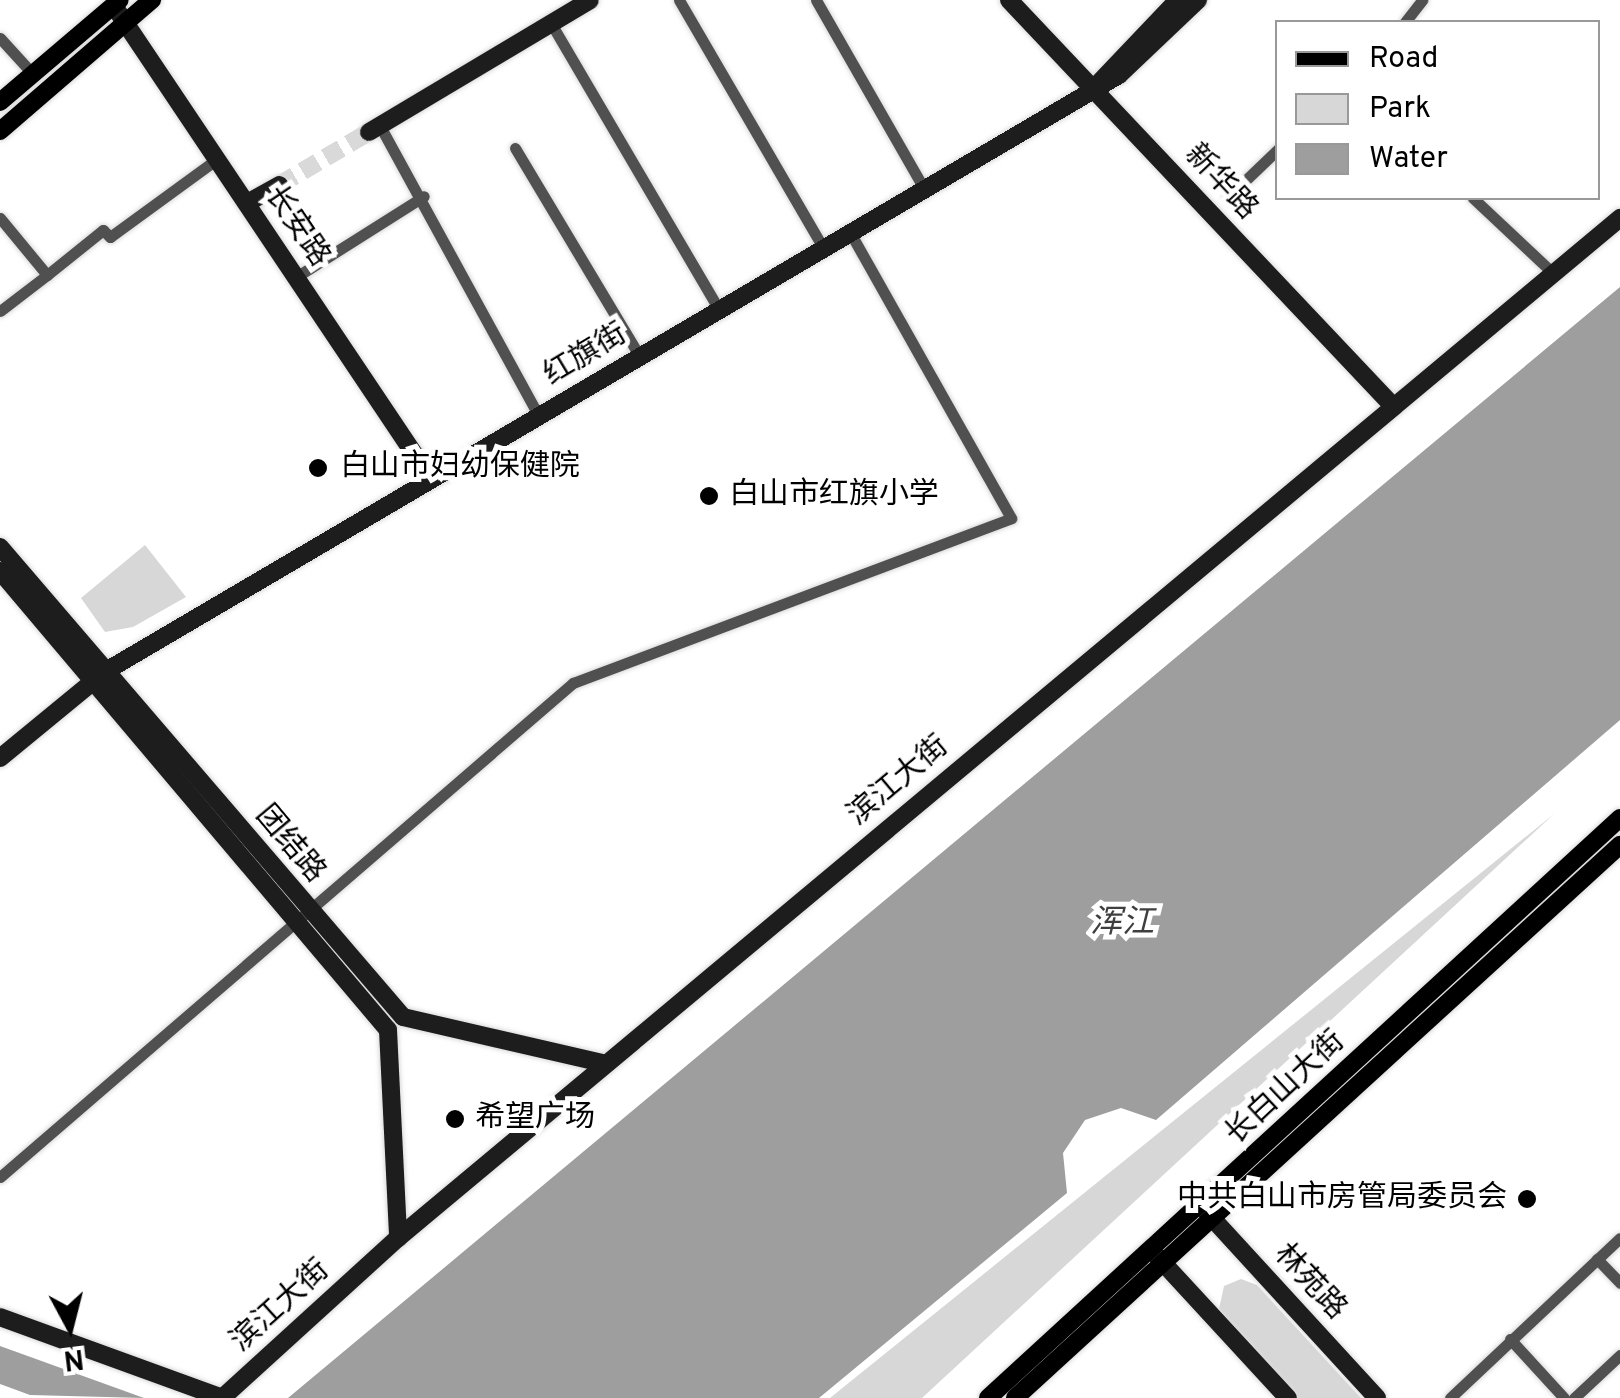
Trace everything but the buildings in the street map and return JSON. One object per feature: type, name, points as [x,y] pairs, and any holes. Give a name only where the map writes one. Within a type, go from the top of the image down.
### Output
[{"type":"main road","points":[[0,131],[152,0]]},
{"type":"main road","points":[[0,102],[117,3]]},
{"type":"main road","name":"长白山大街","points":[[1207,1212],[1620,818]]},
{"type":"main road","name":"长白山大街","points":[[988,1398],[1157,1256],[1620,845]]},
{"type":"main road","name":"长白山大街","points":[[1015,1398],[1157,1256]]},
{"type":"street","points":[[539,416],[424,196],[374,129],[590,0]]},
{"type":"street","points":[[679,0],[824,250]]},
{"type":"street","name":"新华路","points":[[1008,0],[1391,404]]},
{"type":"street","points":[[1094,89],[1178,0]]},
{"type":"street","name":"红旗街","points":[[0,758],[99,676],[1119,76],[1198,0]]},
{"type":"street","points":[[820,2],[925,190]]},
{"type":"street","name":"长安路","points":[[117,3],[125,23],[432,479]]},
{"type":"street","points":[[552,26],[719,310]]},
{"type":"street","points":[[0,38],[32,74]]},
{"type":"street","points":[[515,148],[640,356]]},
{"type":"street","points":[[1228,196],[1275,152]]},
{"type":"street","points":[[0,310],[103,230],[110,236],[217,159]]},
{"type":"street","points":[[246,202],[279,185]]},
{"type":"street","points":[[296,277],[424,196]]},
{"type":"street","points":[[1475,200],[1554,274]]},
{"type":"street","points":[[0,218],[47,275]]},
{"type":"street","name":"滨江大街","points":[[223,1398],[398,1238],[1391,404],[1620,218]]},
{"type":"street","points":[[0,1177],[305,920],[573,682],[1011,518],[850,234]]},
{"type":"street","name":"团结路","points":[[0,547],[99,676],[395,1024]]},
{"type":"street","name":"团结路","points":[[0,571],[99,676]]},
{"type":"street","points":[[398,1238],[395,1024],[606,1064]]},
{"type":"street","name":"林苑路","points":[[1207,1212],[1378,1398]]},
{"type":"street","points":[[1450,1398],[1620,1238]]},
{"type":"street","points":[[1157,1256],[1288,1398]]},
{"type":"street","points":[[1597,1259],[1620,1283]]},
{"type":"street","points":[[0,1317],[223,1398]]},
{"type":"street","points":[[1510,1339],[1564,1398]]},
{"type":"street","points":[[1574,1398],[1620,1355]]},
{"type":"green space","points":[[145,545],[186,597],[133,627],[105,632],[81,598]]},
{"type":"green space","points":[[1554,814],[922,1398],[830,1398]]},
{"type":"green space","points":[[1241,1279],[1257,1285],[1361,1398],[1297,1398],[1219,1309],[1224,1286]]},
{"type":"water","name":"浑江","points":[[1620,287],[1620,720],[1156,1120],[1121,1108],[1085,1120],[1063,1153],[1067,1193],[819,1398],[288,1398]]},
{"type":"water","points":[[0,1346],[144,1398],[30,1395],[0,1384]]},
{"type":"tunnel","points":[[279,185],[369,132]]},
{"type":"place","name":"白山市妇幼保健院","points":[[318,468]]},
{"type":"place","name":"白山市红旗小学","points":[[709,496]]},
{"type":"place","name":"希望广场","points":[[455,1119]]},
{"type":"place","name":"中共白山市房管局委员会","points":[[1527,1199]]}]
